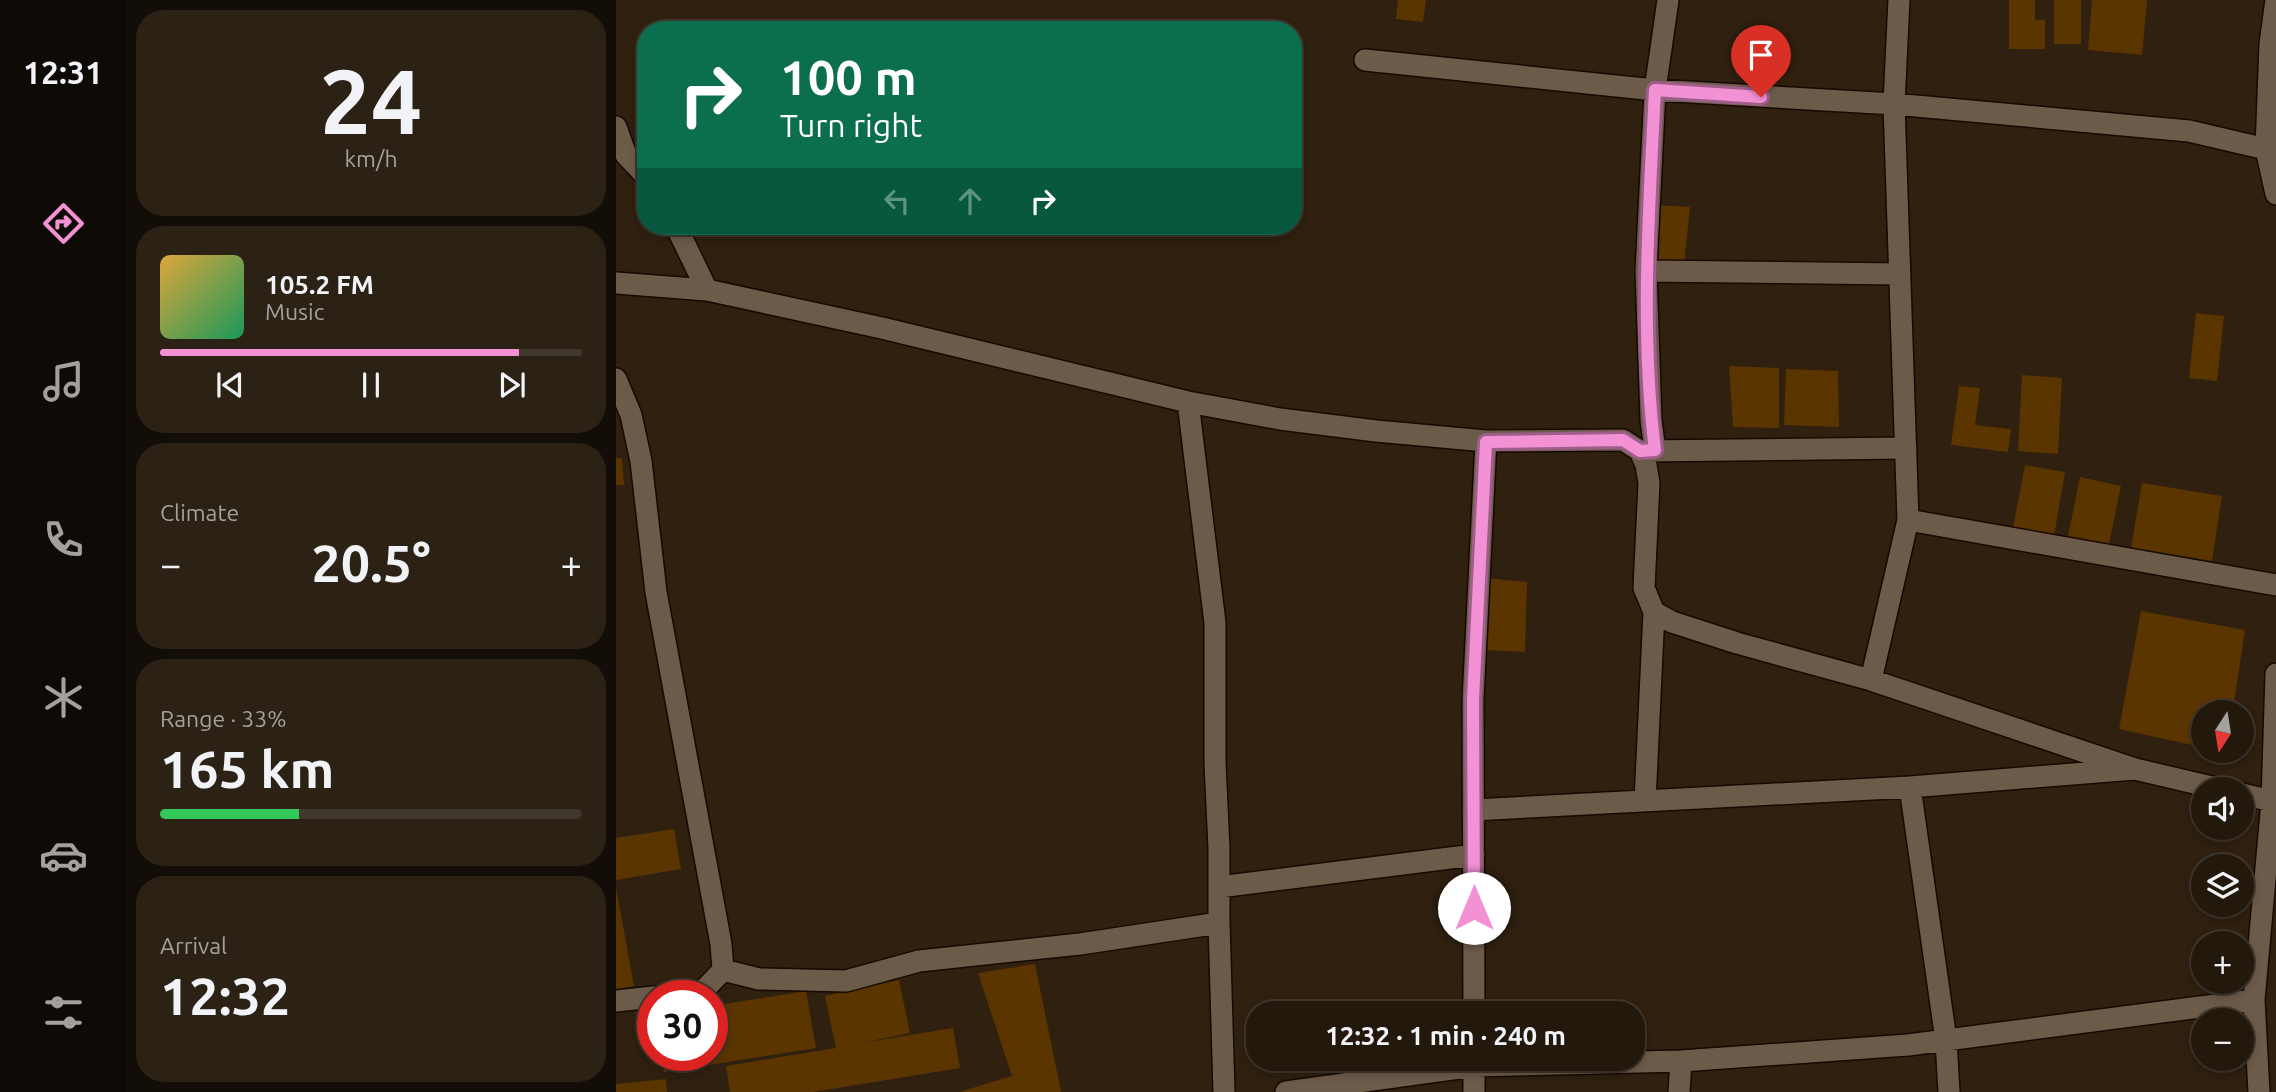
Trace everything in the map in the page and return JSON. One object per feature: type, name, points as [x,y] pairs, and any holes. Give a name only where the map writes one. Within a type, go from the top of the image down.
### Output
[{"type":"street","points":[[1645,801],[1654,612],[1644,588],[1650,483],[1646,465],[1651,420],[1646,271],[1655,90],[1668,0]]},
{"type":"street","points":[[1871,680],[1908,520],[1894,104],[1899,0]]},
{"type":"street","points":[[2276,0],[2271,152],[2276,194]]},
{"type":"street","points":[[1366,60],[1655,90],[1894,104],[2189,131],[2271,152]]},
{"type":"street","points":[[616,127],[626,155],[637,167]]},
{"type":"street","points":[[680,235],[708,290]]},
{"type":"street","points":[[1646,271],[1900,274]]},
{"type":"street","points":[[616,283],[708,290],[882,328],[1188,402],[1280,419],[1486,442],[1623,440],[1647,451],[1906,447]]},
{"type":"street","points":[[616,379],[631,415],[641,461],[656,592],[721,944],[723,970],[713,980]]},
{"type":"street","points":[[1188,402],[1215,623],[1215,763],[1224,1092]]},
{"type":"street","points":[[1474,1001],[1473,700],[1486,442]]},
{"type":"street","points":[[1908,520],[2276,585]]},
{"type":"street","points":[[1654,612],[1672,622],[1737,643],[1871,680],[2135,769],[2191,782]]},
{"type":"street","points":[[2259,1092],[2254,1000],[2274,802],[2276,674]]},
{"type":"street","points":[[1473,810],[1910,787],[2135,769]]},
{"type":"street","points":[[1910,787],[1946,1040],[1949,1092]]},
{"type":"street","points":[[2254,797],[2274,802]]},
{"type":"street","points":[[1219,887],[1474,855]]},
{"type":"street","points":[[723,970],[759,979],[846,981],[919,961],[1080,944],[1219,923]]},
{"type":"street","points":[[616,1002],[637,999]]},
{"type":"street","points":[[1645,1061],[1908,1045],[2254,1000]]},
{"type":"street","points":[[1679,1092],[1681,1061]]},
{"type":"street","points":[[1286,1092],[1418,1071]]},
{"type":"street","points":[[1474,1071],[1474,1092]]},
{"type":"building","points":[[1398,0],[1426,0],[1423,22],[1396,19]]},
{"type":"building","points":[[2009,0],[2035,0],[2035,20],[2045,20],[2045,49],[2009,49]]},
{"type":"building","points":[[2054,0],[2081,0],[2081,44],[2054,44]]},
{"type":"building","points":[[2092,0],[2147,0],[2142,55],[2088,50]]},
{"type":"building","points":[[1654,205],[1690,207],[1684,265],[1650,266]]},
{"type":"building","points":[[2196,313],[2224,316],[2217,381],[2189,378]]},
{"type":"building","points":[[1729,366],[1779,368],[1779,428],[1733,427]]},
{"type":"building","points":[[1786,369],[1838,371],[1839,427],[1784,425]]},
{"type":"building","points":[[2022,375],[2062,378],[2058,454],[2018,451]]},
{"type":"building","points":[[1959,386],[1980,388],[1975,425],[2011,429],[2008,452],[1951,445]]},
{"type":"building","points":[[616,458],[622,458],[624,485],[616,485]]},
{"type":"building","points":[[2025,465],[2065,472],[2054,536],[2013,528]]},
{"type":"building","points":[[2080,477],[2121,486],[2108,549],[2067,541]]},
{"type":"building","points":[[2142,483],[2222,496],[2212,561],[2131,548]]},
{"type":"building","points":[[1485,578],[1527,582],[1525,652],[1483,650]]},
{"type":"building","points":[[2141,611],[2245,630],[2234,700],[2191,700],[2191,745],[2119,729]]},
{"type":"building","points":[[674,829],[681,869],[616,880],[616,838]]},
{"type":"building","points":[[616,887],[634,986],[616,989]]},
{"type":"building","points":[[1035,964],[1061,1092],[959,1092],[1012,1076],[978,973]]},
{"type":"building","points":[[899,980],[910,1033],[861,1043],[953,1028],[960,1068],[813,1092],[730,1092],[728,1066],[836,1048],[825,996]]},
{"type":"building","points":[[806,991],[816,1048],[728,1062],[728,1003]]},
{"type":"building","points":[[666,1079],[667,1092],[616,1092],[616,1084]]},
{"type":"route","points":[[1474,908],[1473,700],[1486,442],[1623,440],[1640,451],[1655,450],[1651,420],[1646,271],[1655,90],[1761,97]]}]
